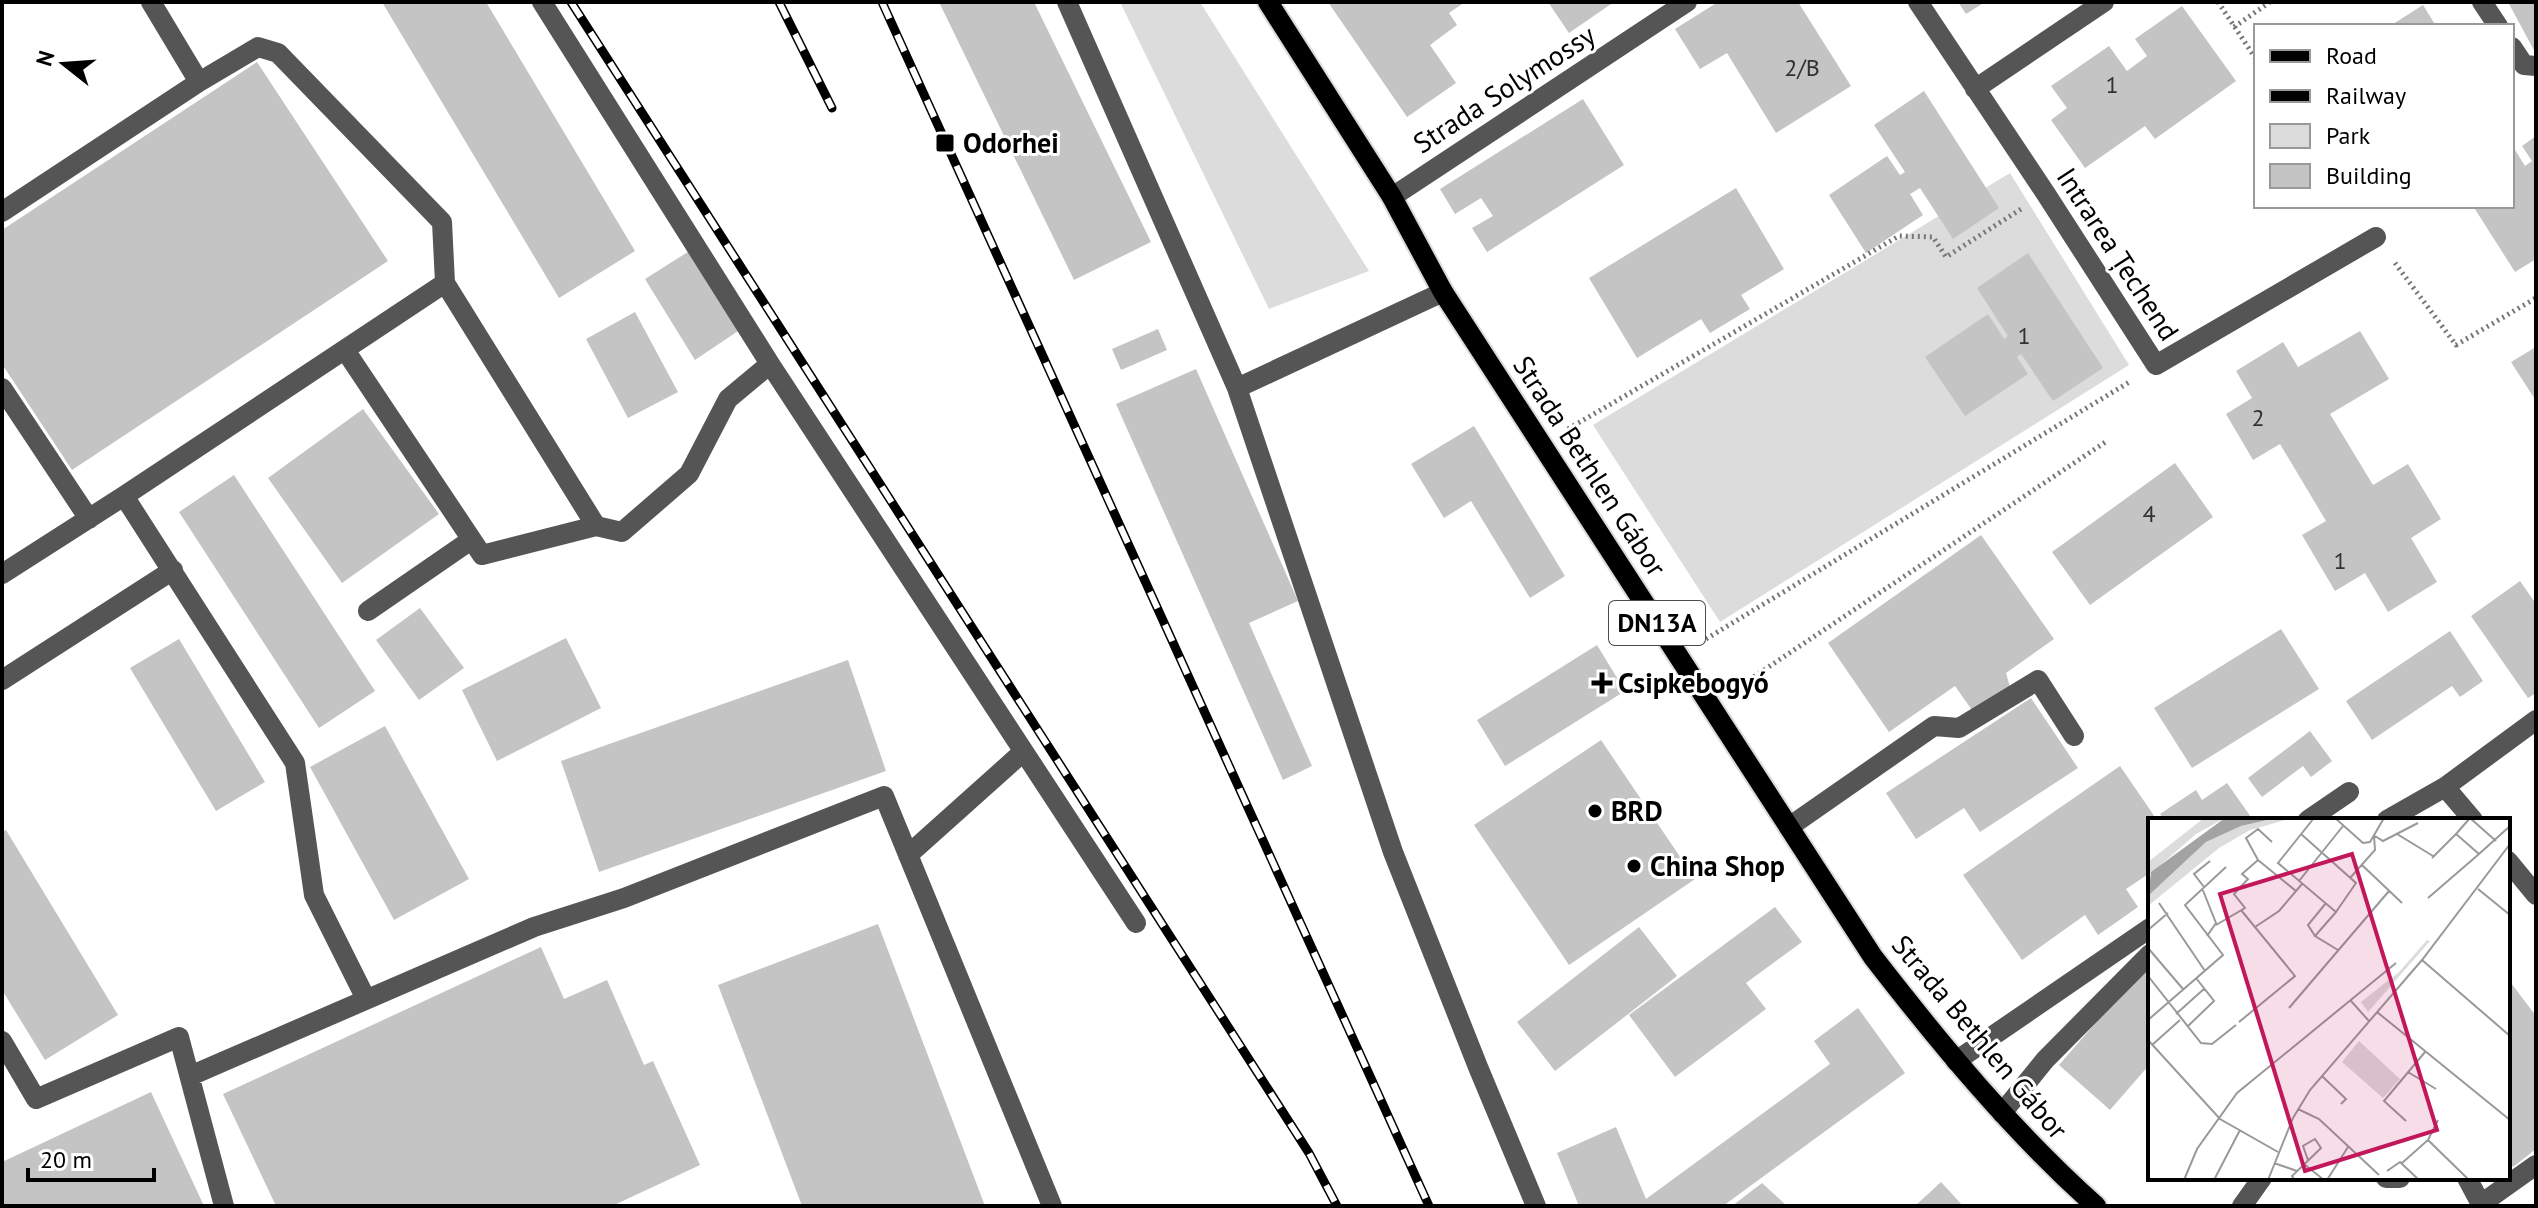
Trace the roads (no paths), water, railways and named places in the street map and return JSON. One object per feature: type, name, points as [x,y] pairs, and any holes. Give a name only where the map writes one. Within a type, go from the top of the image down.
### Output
[{"type":"main road","name":"Strada Bethlen Gábor","points":[[1268,2],[1392,197],[1443,292],[1873,957],[2002,1113],[2061,1175],[2096,1206]]},
{"type":"street","points":[[151,2],[199,82]]},
{"type":"street","points":[[542,2],[770,364],[1136,923]]},
{"type":"street","points":[[1067,2],[1237,388],[1393,852],[1536,1206]]},
{"type":"street","name":"Strada Solymossy","points":[[1392,197],[1687,2]]},
{"type":"street","name":"Intrarea Țechend","points":[[1918,2],[2156,365],[2376,237]]},
{"type":"street","points":[[1975,89],[2104,2]]},
{"type":"street","points":[[2482,2],[2497,24]]},
{"type":"street","points":[[2,212],[199,82],[258,47],[278,53],[442,222],[445,283],[596,526]]},
{"type":"street","points":[[2514,50],[2524,65],[2536,66]]},
{"type":"street","points":[[2,574],[445,283]]},
{"type":"street","points":[[1237,388],[1443,292]]},
{"type":"street","points":[[345,350],[482,555],[596,526],[622,532],[689,474],[728,399],[770,364]]},
{"type":"street","points":[[2,388],[89,519]]},
{"type":"street","points":[[124,496],[295,763],[314,895],[366,999]]},
{"type":"street","points":[[368,611],[471,540]]},
{"type":"street","points":[[2,680],[173,570]]},
{"type":"street","points":[[1789,827],[1934,726],[1959,728],[2038,680],[2074,736]]},
{"type":"street","points":[[2391,818],[2445,787],[2536,720]]},
{"type":"street","points":[[908,855],[1023,752]]},
{"type":"street","points":[[2445,787],[2471,818]]},
{"type":"street","points":[[2311,818],[2349,792]]},
{"type":"street","points":[[190,1076],[534,927],[624,898],[884,796],[1052,1206]]},
{"type":"street","points":[[2510,863],[2536,895]]},
{"type":"street","points":[[1956,1061],[2148,929]]},
{"type":"street","points":[[2002,1113],[2045,1060],[2148,956]]},
{"type":"street","points":[[2,1041],[36,1099],[179,1037],[224,1206]]},
{"type":"street","points":[[2468,1180],[2482,1205],[2536,1165]]},
{"type":"street","points":[[2242,1206],[2261,1180]]},
{"type":"railway","points":[[571,2],[1309,1153],[1337,1206]]},
{"type":"railway","points":[[779,2],[832,108]]},
{"type":"railway","points":[[882,2],[1429,1206]]},
{"type":"place","name":"Odorhei","points":[[945,143]]},
{"type":"place","name":"Csipkebogyó","points":[[1602,683]]},
{"type":"place","name":"BRD","points":[[1595,811]]},
{"type":"place","name":"China Shop","points":[[1634,866]]}]
